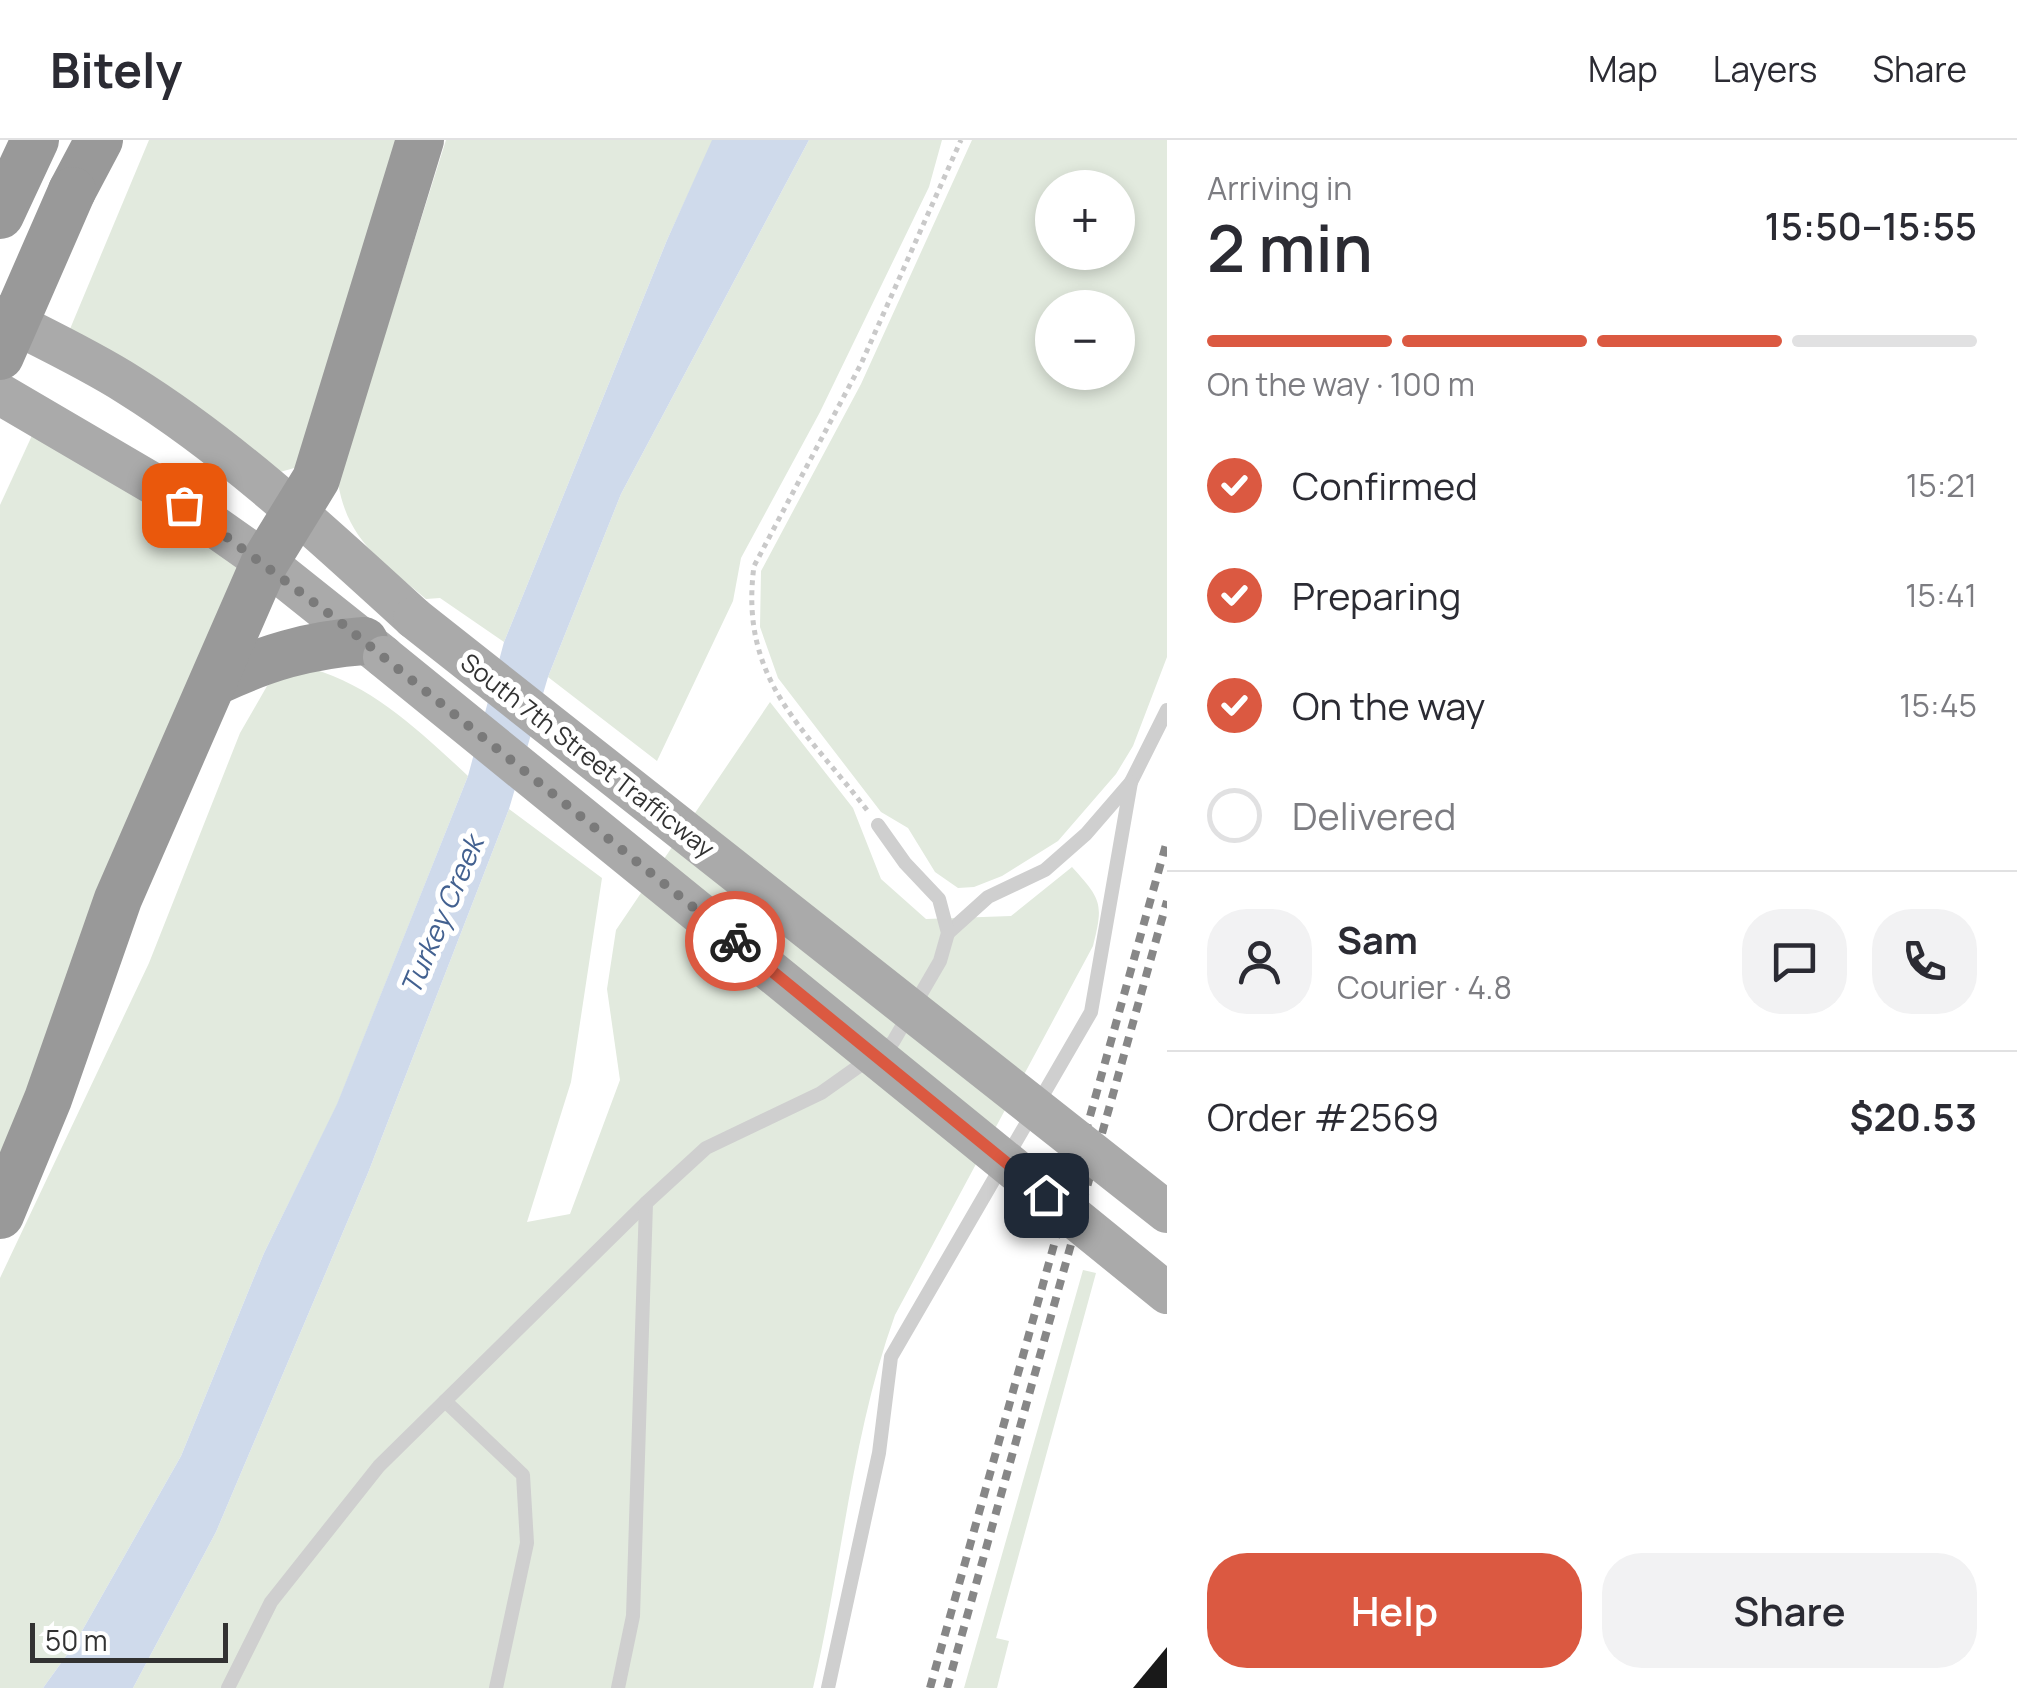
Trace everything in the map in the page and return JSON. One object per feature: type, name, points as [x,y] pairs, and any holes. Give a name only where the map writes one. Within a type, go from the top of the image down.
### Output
[{"type":"highway","points":[[0,356],[72,190],[99,140]]},
{"type":"highway","points":[[0,1215],[48,1099],[118,898],[265,562],[316,479],[420,140]]},
{"type":"highway","points":[[0,215],[28,153]]},
{"type":"highway","points":[[214,682],[274,654],[310,645],[374,649]]},
{"type":"main road","name":"South 7th Street Trafficway","points":[[0,316],[128,384],[296,512],[414,618],[1167,1212]]},
{"type":"main road","name":"South 7th Street Trafficway","points":[[0,394],[157,486],[265,562],[1167,1293]]},
{"type":"lane","points":[[948,933],[988,897],[1045,870],[1086,834],[1131,782],[1167,710]]},
{"type":"lane","points":[[828,1688],[879,1453],[890,1357],[1091,1012],[1131,782]]},
{"type":"lane","points":[[228,1688],[271,1602],[379,1466],[646,1203],[706,1148],[821,1093],[892,1042],[940,961],[948,933],[940,900],[904,863],[878,825]]},
{"type":"lane","points":[[618,1688],[633,1616],[646,1203]]},
{"type":"lane","points":[[446,1400],[523,1475],[527,1543],[496,1688]]},
{"type":"path","points":[[878,825],[768,681],[754,643],[749,603],[754,566],[862,364],[961,140]]},
{"type":"shaded area","points":[[149,140],[405,140],[298,467],[280,472],[70,329]]},
{"type":"shaded area","points":[[446,140],[713,140],[667,240],[504,642],[440,598],[426,599],[382,562],[350,521],[338,483]]},
{"type":"shaded area","points":[[809,140],[942,140],[929,187],[820,412],[741,558],[733,601],[657,761],[548,677],[621,494]]},
{"type":"shaded area","points":[[972,140],[1167,140],[1167,657],[1133,746],[1116,774],[1058,841],[1002,876],[974,887],[958,888],[935,872],[908,828],[881,812],[778,678],[760,627],[761,571],[861,384]]},
{"type":"shaded area","points":[[35,429],[240,566],[0,1181],[0,505]]},
{"type":"shaded area","points":[[313,669],[377,699],[468,776],[337,1105],[264,1253],[181,1456],[74,1645],[43,1688],[0,1688],[0,1278],[149,963],[240,733],[267,686],[287,675]]},
{"type":"shaded area","points":[[770,702],[853,808],[881,879],[926,919],[1011,916],[1072,867],[1094,895],[1099,911],[1093,946],[895,1315],[868,1406],[813,1688],[133,1688],[216,1532],[368,1173],[509,809],[602,878],[571,1082],[527,1222],[570,1214],[620,1080],[607,989],[616,930]]},
{"type":"shaded area","points":[[1083,1270],[1096,1273],[996,1638],[1009,1641],[997,1688],[964,1688]]},
{"type":"water","name":"Turkey Creek","points":[[712,140],[809,140],[621,494],[548,677],[509,809],[368,1173],[216,1532],[133,1688],[43,1688],[74,1645],[181,1456],[264,1253],[337,1104],[468,776],[504,642],[667,240]]},
{"type":"building","points":[[1167,1647],[1167,1688],[1133,1688]]},
{"type":"railway","points":[[930,1688],[1167,841]]},
{"type":"railway","points":[[947,1688],[1167,901]]},
{"type":"way so far","points":[[184,505],[265,562],[735,941]]},
{"type":"route","points":[[735,941],[1046,1195]]}]
